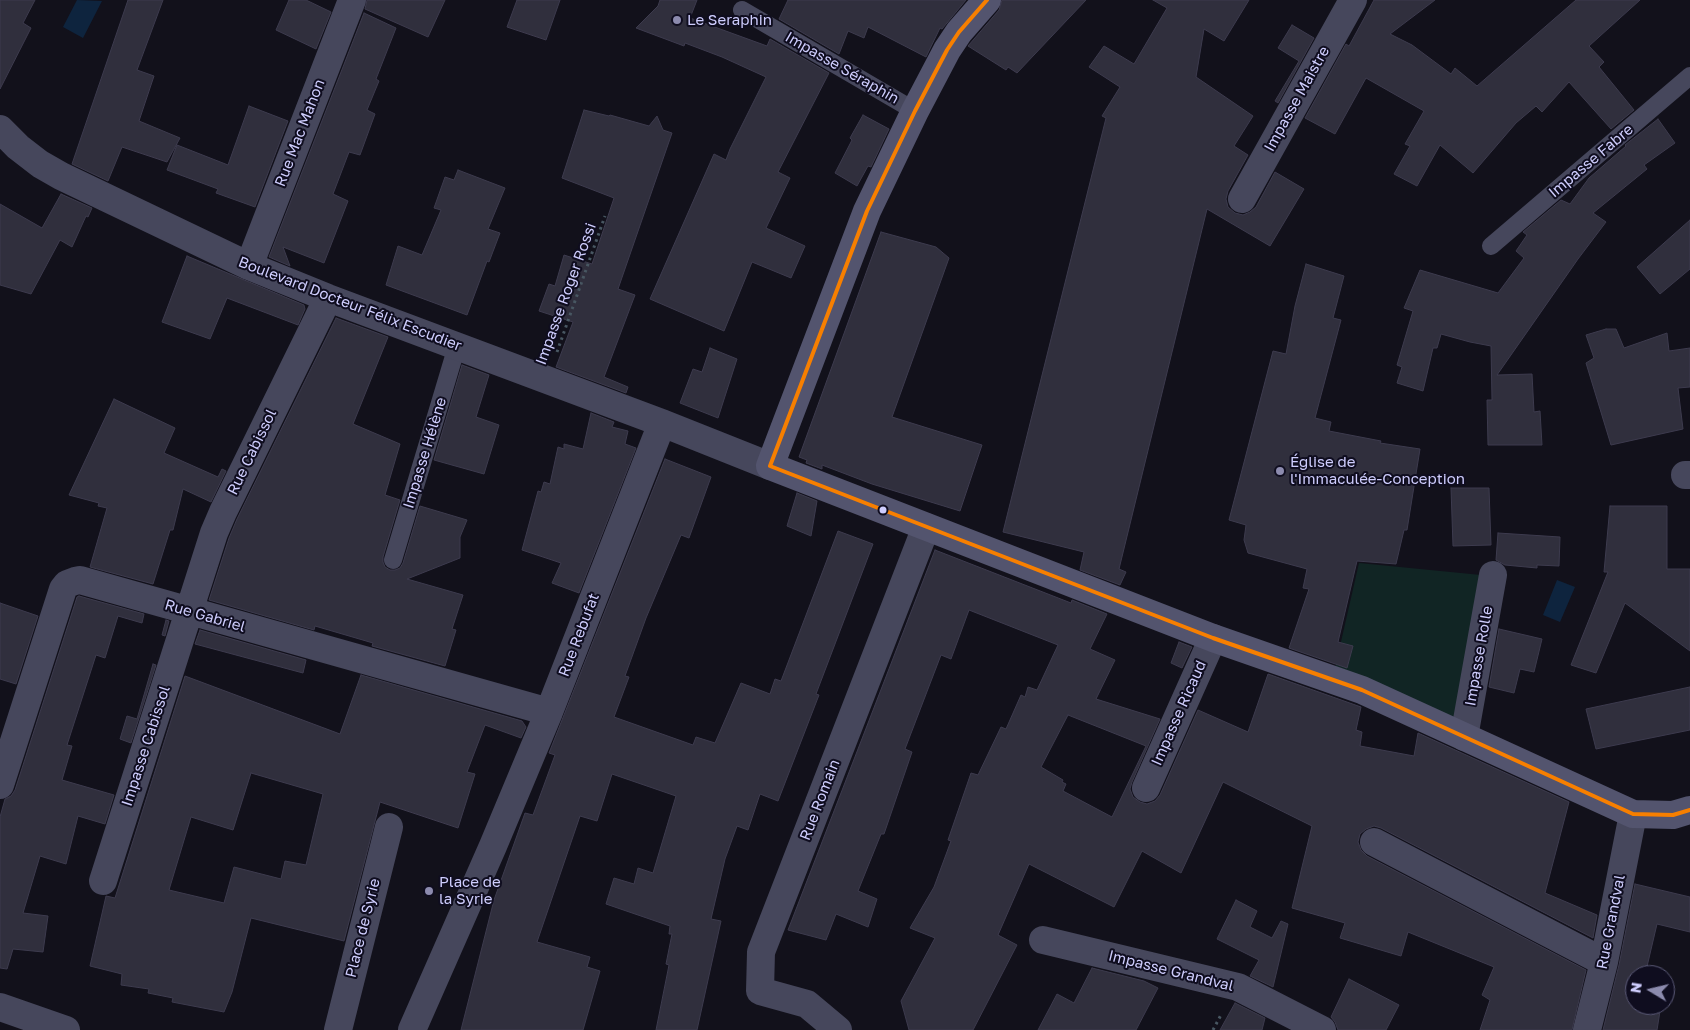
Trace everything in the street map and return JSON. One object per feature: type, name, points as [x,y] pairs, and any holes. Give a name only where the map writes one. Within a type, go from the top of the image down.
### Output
[{"type":"main road","points":[[987,0],[958,32],[947,50],[915,111],[864,219],[770,466],[1212,638],[1362,690],[1632,814],[1673,815],[1690,810]]},
{"type":"street","name":"Rue Mac Mahon","points":[[249,266],[352,0]]},
{"type":"street","name":"Impasse Maistre","points":[[1242,199],[1353,0]]},
{"type":"street","name":"Boulevard Docteur Félix Escudier","points":[[0,129],[18,147],[40,164],[61,176],[249,266],[328,298],[662,423],[770,466]]},
{"type":"street","name":"Rue Cabissol","points":[[189,612],[207,552],[223,512],[328,298]]},
{"type":"street","name":"Rue Rebufat","points":[[412,1030],[493,846],[549,712],[662,423]]},
{"type":"street","name":"Rue Romain","points":[[838,1030],[807,1004],[760,991],[761,952],[926,527]]},
{"type":"street","name":"Impasse Rolle","points":[[1464,737],[1493,575]]},
{"type":"street","name":"Rue Gabriel","points":[[0,785],[63,589],[67,584],[80,580],[549,712]]},
{"type":"street","name":"Impasse Cabissol","points":[[103,881],[189,612]]},
{"type":"street","name":"Impasse Ricaud","points":[[1146,788],[1212,638]]},
{"type":"street","name":"Rue Grandval","points":[[1587,1030],[1604,962],[1632,814]]},
{"type":"street","name":"Place de Syrie","points":[[338,1030],[389,827]]},
{"type":"street","points":[[1374,842],[1604,962]]},
{"type":"street","name":"Impasse Grandval","points":[[1043,940],[1238,987],[1322,1030]]},
{"type":"street","points":[[0,1006],[66,1030]]},
{"type":"lane","name":"Impasse Séraphin","points":[[742,10],[915,111]]},
{"type":"lane","name":"Impasse Fabre","points":[[1491,246],[1690,76]]},
{"type":"lane","name":"Impasse Hélène","points":[[393,560],[457,346]]},
{"type":"path","name":"Impasse Roger Rossi","points":[[547,380],[605,216]]},
{"type":"green space","points":[[1359,563],[1481,575],[1455,725],[1335,668]]},
{"type":"water","points":[[77,0],[102,1],[83,38],[63,27]]},
{"type":"water","points":[[1557,580],[1575,587],[1560,622],[1543,615]]},
{"type":"building","points":[[0,0],[35,0],[23,23],[31,28],[0,89]]},
{"type":"building","points":[[128,0],[163,0],[137,70],[154,76],[139,121],[180,138],[167,162],[122,147],[108,181],[72,164]]},
{"type":"building","points":[[289,0],[306,0],[331,12],[316,49],[276,30]]},
{"type":"building","points":[[367,0],[445,0],[428,37],[365,9]]},
{"type":"building","points":[[517,0],[560,0],[546,40],[507,27]]},
{"type":"building","points":[[660,0],[697,0],[690,18],[767,46],[770,39],[829,73],[778,172],[790,178],[766,228],[805,246],[791,278],[752,262],[724,331],[650,299],[714,154],[726,160],[766,77],[685,43],[684,46],[636,28],[658,6]]},
{"type":"building","points":[[788,0],[966,0],[942,29],[940,28],[926,57],[868,27],[864,38],[848,31],[839,54],[779,19]]},
{"type":"building","points":[[1002,0],[1086,0],[1017,73],[1008,67],[1006,70],[968,46],[999,10]]},
{"type":"building","points":[[1153,0],[1249,0],[1224,41],[1204,29],[1196,77],[1253,116],[1234,146],[1248,155],[1228,191],[1226,199],[1228,207],[1235,213],[1243,215],[1250,212],[1256,207],[1275,172],[1304,189],[1270,246],[1207,209],[1119,569],[1126,572],[1120,585],[1080,570],[1084,552],[1003,532],[1106,118],[1102,116],[1120,87],[1089,67],[1104,46],[1134,64],[1167,8]]},
{"type":"building","points":[[1374,0],[1435,0],[1390,34],[1412,45],[1451,74],[1455,68],[1477,86],[1576,0],[1640,0],[1589,46],[1604,62],[1599,67],[1634,110],[1611,129],[1569,82],[1542,112],[1536,106],[1516,123],[1473,173],[1440,145],[1417,186],[1394,174],[1410,146],[1405,144],[1424,111],[1366,78],[1335,134],[1305,118],[1346,44],[1349,46]]},
{"type":"building","points":[[364,13],[396,28],[376,79],[379,81],[367,110],[375,114],[360,155],[349,152],[333,194],[348,201],[324,263],[283,247],[290,266],[269,257]]},
{"type":"building","points":[[1292,25],[1314,38],[1278,103],[1275,101],[1299,61],[1278,48]]},
{"type":"building","points":[[249,106],[288,121],[255,207],[216,193],[218,189],[167,170],[177,145],[228,165]]},
{"type":"building","points":[[584,110],[649,126],[657,116],[663,130],[672,133],[618,289],[635,295],[604,377],[628,387],[626,393],[556,367],[573,322],[539,311],[549,284],[555,286],[564,255],[592,264],[614,198],[562,178]]},
{"type":"building","points":[[863,115],[889,129],[871,167],[868,166],[857,186],[835,173],[852,140],[850,138]]},
{"type":"building","points":[[1658,119],[1675,143],[1644,165],[1647,169],[1593,213],[1606,222],[1497,375],[1532,374],[1534,412],[1540,411],[1542,445],[1488,445],[1487,400],[1492,400],[1491,346],[1441,334],[1437,348],[1433,348],[1423,391],[1397,383],[1402,367],[1397,365],[1413,311],[1404,308],[1420,270],[1498,293],[1524,258],[1516,251],[1527,235],[1523,232],[1561,200],[1570,204],[1589,178],[1625,145]]},
{"type":"building","points":[[458,170],[505,188],[488,229],[500,233],[489,262],[487,261],[467,315],[386,285],[398,246],[422,255],[441,210],[434,208],[445,177],[454,180]]},
{"type":"building","points":[[61,194],[92,208],[88,217],[86,216],[72,247],[60,240],[31,294],[0,285],[0,204],[42,228]]},
{"type":"building","points":[[1690,220],[1690,269],[1660,294],[1637,267]]},
{"type":"building","points":[[881,232],[936,247],[949,258],[892,417],[982,445],[960,511],[872,484],[822,465],[822,469],[806,463],[807,460],[799,457]]},
{"type":"building","points":[[187,256],[304,305],[305,309],[298,325],[227,298],[210,339],[162,322]]},
{"type":"building","points":[[1306,264],[1344,276],[1333,318],[1341,320],[1315,418],[1331,422],[1329,431],[1381,441],[1380,443],[1420,449],[1407,530],[1404,530],[1396,564],[1357,561],[1338,642],[1353,646],[1347,668],[1289,648],[1309,589],[1303,588],[1307,569],[1248,553],[1244,540],[1246,525],[1229,520],[1273,351],[1286,354],[1295,306]]},
{"type":"building","points":[[336,318],[388,337],[353,424],[400,444],[385,495],[400,500],[383,557],[385,567],[395,570],[400,568],[403,563],[420,506],[467,520],[460,537],[460,558],[407,579],[463,595],[452,629],[456,630],[445,666],[372,646],[373,643],[315,626],[314,630],[209,600],[237,519]]},
{"type":"building","points":[[1606,329],[1616,329],[1624,348],[1667,333],[1669,351],[1690,348],[1690,387],[1678,388],[1683,429],[1611,445],[1586,363],[1594,358],[1586,335]]},
{"type":"building","points":[[710,348],[737,359],[718,418],[680,403],[693,369],[702,372]]},
{"type":"building","points":[[462,365],[489,375],[476,417],[499,425],[484,474],[434,460]]},
{"type":"building","points":[[114,399],[175,428],[164,453],[218,477],[222,469],[226,471],[211,502],[183,489],[173,530],[170,530],[153,584],[90,567],[107,508],[98,506],[99,503],[69,495]]},
{"type":"building","points":[[591,413],[614,422],[612,427],[628,431],[625,444],[636,448],[579,593],[552,583],[561,563],[522,550],[538,491],[541,492],[544,482],[550,484],[558,447],[564,449],[564,444],[583,449]]},
{"type":"building","points":[[665,459],[711,477],[689,538],[681,535],[646,618],[625,676],[629,677],[614,717],[693,745],[696,737],[715,743],[741,683],[770,694],[775,679],[781,681],[838,531],[873,544],[816,694],[819,695],[778,801],[760,794],[748,830],[737,826],[725,859],[711,919],[721,921],[697,1030],[656,1030],[669,965],[666,964],[672,934],[669,934],[670,926],[606,904],[614,878],[634,884],[638,868],[653,873],[676,796],[612,774],[597,821],[580,816],[537,942],[590,957],[587,967],[600,971],[583,1030],[461,1030],[494,900],[525,813],[533,815],[555,755],[549,753]]},
{"type":"building","points":[[1451,488],[1489,488],[1491,545],[1453,546]]},
{"type":"building","points":[[797,493],[817,501],[811,536],[787,526]]},
{"type":"building","points":[[1610,506],[1667,506],[1667,569],[1690,569],[1690,651],[1625,603],[1596,673],[1571,665],[1608,572],[1604,572]]},
{"type":"building","points":[[1498,533],[1560,537],[1559,566],[1537,565],[1537,568],[1505,565],[1496,560]]},
{"type":"building","points":[[935,550],[1071,603],[1072,600],[1107,614],[1090,649],[1115,660],[1096,699],[1160,719],[1130,789],[1133,797],[1140,802],[1147,804],[1155,801],[1160,795],[1198,710],[1248,732],[1268,674],[1361,707],[1356,730],[1362,732],[1360,746],[1414,756],[1418,733],[1569,802],[1545,893],[1597,915],[1593,938],[1381,828],[1374,826],[1360,834],[1358,842],[1361,850],[1367,856],[1586,970],[1572,1030],[1480,1030],[1490,1000],[1482,995],[1494,967],[1408,932],[1401,956],[1340,938],[1345,923],[1292,908],[1312,826],[1223,782],[1181,873],[1142,851],[1114,907],[1029,864],[998,935],[1017,945],[973,1030],[909,1030],[901,1001],[935,938],[910,928],[934,887],[951,841],[948,840],[971,773],[978,775],[1001,727],[1006,729],[1021,695],[1025,697],[1028,687],[1037,690],[1058,645],[969,610],[951,659],[941,655],[905,749],[912,752],[884,834],[881,834],[858,891],[877,899],[868,927],[836,914],[826,940],[788,930]],"holes":[[[1068,715],[1146,746],[1112,817],[1063,791],[1066,784],[1062,782],[1063,780],[1041,767]]]},
{"type":"building","points":[[77,597],[144,614],[142,623],[118,616],[105,658],[96,655],[67,745],[72,746],[62,780],[114,795],[105,824],[78,816],[66,864],[40,856],[23,913],[48,916],[43,952],[13,949],[7,969],[0,968],[0,817],[5,799],[11,796],[15,790]]},
{"type":"building","points":[[0,603],[38,616],[16,684],[0,679]]},
{"type":"building","points":[[166,620],[169,621],[165,636],[162,635]]},
{"type":"building","points":[[1499,629],[1542,639],[1534,672],[1520,669],[1514,693],[1489,687]]},
{"type":"building","points":[[200,630],[306,660],[303,673],[195,644]]},
{"type":"building","points":[[1179,642],[1192,647],[1182,668],[1171,663]]},
{"type":"building","points":[[153,664],[156,665],[131,743],[120,739],[127,716],[137,719]]},
{"type":"building","points":[[361,675],[522,721],[526,727],[521,738],[485,725],[467,772],[475,774],[458,828],[380,802],[344,941],[251,918],[232,992],[224,1012],[172,1002],[173,998],[148,993],[149,989],[121,985],[122,974],[90,966],[106,896],[115,898],[185,676],[340,734]],"holes":[[[251,773],[323,794],[306,865],[285,861],[281,879],[234,867],[224,903],[169,890],[191,817],[233,830]]]},
{"type":"building","points":[[1690,687],[1690,730],[1596,749],[1586,709]]},
{"type":"building","points":[[1635,884],[1690,897],[1690,932],[1657,924],[1647,965],[1625,965],[1625,1015],[1659,1015],[1657,1030],[1603,1030],[1619,965]]},
{"type":"building","points":[[1236,900],[1257,911],[1250,927],[1272,938],[1281,921],[1288,924],[1273,987],[1250,976],[1259,960],[1217,939]]},
{"type":"building","points":[[1092,968],[1144,981],[1158,988],[1136,1030],[1038,1030],[1057,994],[1074,1003]]},
{"type":"building","points":[[1349,979],[1399,1005],[1386,1030],[1338,1030],[1331,1017]]},
{"type":"building","points":[[1235,1003],[1265,1018],[1262,1030],[1220,1030]]},
{"type":"transit line","points":[[770,466],[867,211],[915,111],[947,50],[959,32],[987,0]]},
{"type":"transit line","points":[[770,466],[1213,638],[1362,690],[1633,814],[1673,815],[1690,810]]},
{"type":"place","name":"Le Seraphin","points":[[677,20]]},
{"type":"place","name":"Église de l'Immaculée-Conception","points":[[1280,471]]},
{"type":"place","name":"Place de la Syrie","points":[[429,891]]}]
